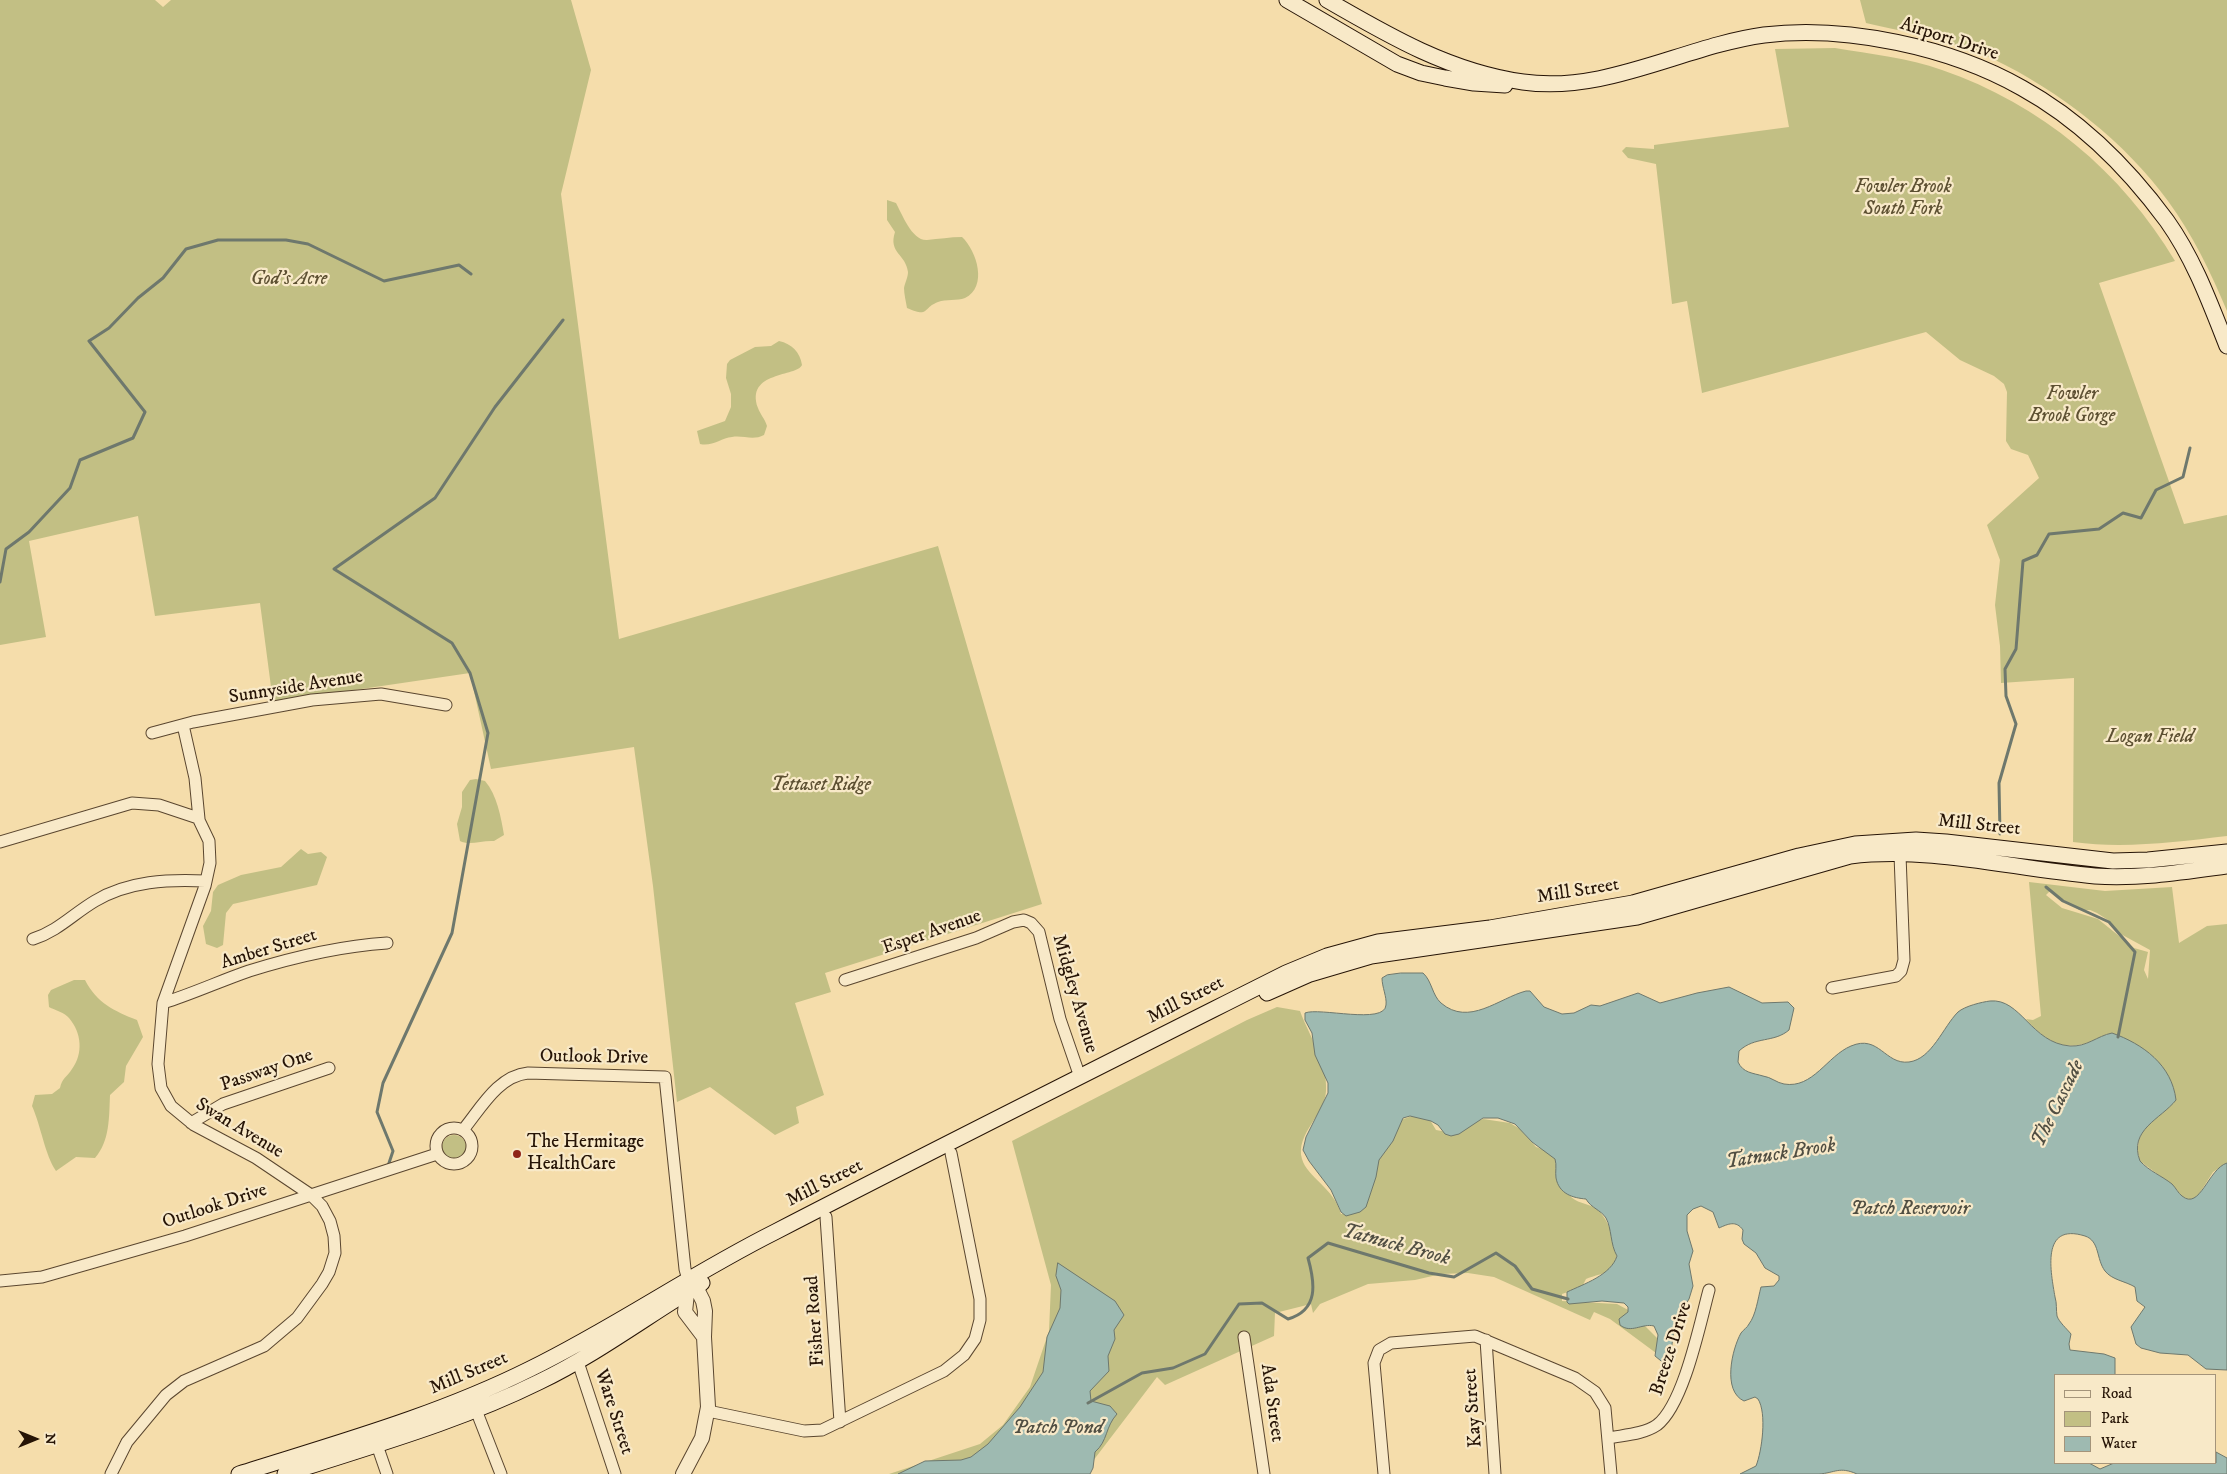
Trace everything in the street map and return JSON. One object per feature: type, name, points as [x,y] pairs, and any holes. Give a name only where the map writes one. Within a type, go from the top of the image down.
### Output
[{"type":"main road","name":"Airport Drive","points":[[1286,0],[1364,46],[1420,73],[1500,86],[1531,82],[1584,80],[1716,45],[1765,35],[1858,36],[1893,42],[1962,61],[2022,87],[2051,106],[2098,142],[2123,168],[2168,222],[2191,260],[2227,346]]},
{"type":"main road","name":"Airport Drive","points":[[1330,1],[1437,59],[1463,68],[1531,82]]},
{"type":"main road","name":"Mill Street","points":[[239,1474],[424,1414],[530,1370],[951,1152],[1264,994],[1310,974],[1426,942],[1490,928],[1633,903],[1799,856],[1855,844],[1916,840],[2113,861],[2148,860],[2227,852]]},
{"type":"main road","name":"Mill Street","points":[[285,1474],[476,1410],[578,1362],[773,1232],[1286,973],[1321,958],[1378,942],[1426,942],[1637,917],[1710,898],[1838,859],[1864,855],[1945,856],[2096,876],[2144,875],[2227,866]]},
{"type":"street","name":"Sunnyside Avenue","points":[[152,734],[183,724],[312,700],[372,694],[408,697],[446,705]]},
{"type":"street","name":"Swan Avenue","points":[[111,1474],[127,1442],[166,1395],[184,1381],[264,1346],[297,1318],[314,1297],[331,1265],[334,1253],[334,1236],[327,1213],[311,1195],[256,1158],[191,1122],[171,1106],[159,1080],[158,1064],[163,1003],[206,881],[211,847],[199,820],[195,778],[183,724]]},
{"type":"street","points":[[0,842],[132,803],[159,805],[192,814],[199,820]]},
{"type":"street","points":[[1832,988],[1896,976],[1901,972],[1904,960],[1900,855]]},
{"type":"street","points":[[33,939],[58,928],[100,898],[131,886],[164,881],[206,881]]},
{"type":"street","name":"Esper Avenue","points":[[844,980],[976,938],[1012,922],[1024,920],[1031,923]]},
{"type":"street","name":"Midgley Avenue","points":[[1031,923],[1038,932],[1060,1019],[1080,1077]]},
{"type":"street","name":"Amber Street","points":[[163,1003],[247,972],[298,957],[351,946],[387,943]]},
{"type":"street","name":"Passway One","points":[[191,1122],[223,1104],[329,1068]]},
{"type":"street","name":"Outlook Drive","points":[[463,1130],[500,1085],[514,1076],[528,1073],[665,1077],[685,1269],[690,1287]]},
{"type":"street","points":[[453,1128],[463,1130],[469,1135],[472,1144],[471,1153],[467,1160],[460,1164],[452,1165],[441,1160],[437,1154],[436,1141],[441,1133],[453,1128]]},
{"type":"street","points":[[708,1411],[804,1431],[822,1430],[946,1370],[964,1354],[977,1334],[981,1317],[980,1299],[951,1152]]},
{"type":"street","name":"Outlook Drive","points":[[0,1281],[19,1281],[51,1274],[185,1236],[437,1154]]},
{"type":"street","name":"Fisher Road","points":[[826,1217],[840,1422]]},
{"type":"street","points":[[690,1287],[685,1312],[704,1337]]},
{"type":"street","points":[[684,1474],[702,1438],[708,1411],[704,1304],[690,1287]]},
{"type":"street","name":"Breeze Drive","points":[[1609,1438],[1644,1431],[1657,1424],[1670,1410],[1683,1381],[1709,1290]]},
{"type":"street","points":[[1384,1474],[1374,1363],[1379,1350],[1391,1342],[1475,1336],[1575,1378],[1595,1392],[1605,1408],[1611,1474]]},
{"type":"street","name":"Ada Street","points":[[1244,1337],[1264,1474]]},
{"type":"street","name":"Kay Street","points":[[1486,1340],[1495,1474]]},
{"type":"street","name":"Ware Street","points":[[578,1362],[615,1474]]},
{"type":"street","points":[[476,1410],[501,1474]]},
{"type":"street","points":[[376,1445],[387,1474]]},
{"type":"green space","name":"God's Acre","points":[[0,0],[155,0],[163,7],[171,0],[571,0],[591,70],[561,194],[619,639],[938,546],[1042,904],[825,973],[831,992],[795,1003],[824,1095],[796,1107],[799,1123],[775,1135],[710,1087],[677,1102],[653,886],[634,747],[491,769],[470,673],[273,702],[260,603],[155,616],[138,516],[29,541],[46,637],[0,645]]},
{"type":"green space","points":[[1860,0],[2227,0],[2227,311],[2201,254],[2186,227],[2168,201],[2132,158],[2090,120],[2043,86],[1993,59],[1948,43],[1866,23]]},
{"type":"green space","points":[[1835,48],[1903,59],[1942,70],[1978,84],[2013,102],[2045,122],[2076,145],[2104,170],[2130,198],[2154,229],[2175,261],[2099,283],[2184,524],[2227,515],[2227,836],[2131,845],[2073,842],[2074,678],[2001,683],[2000,646],[1995,605],[2000,560],[1987,525],[2039,478],[2028,455],[2011,449],[2006,441],[2007,392],[2004,384],[1994,376],[1960,360],[1926,332],[1702,393],[1687,301],[1672,304],[1656,164],[1628,158],[1622,151],[1626,147],[1654,149],[1654,145],[1789,127],[1775,49]]},
{"type":"green space","points":[[887,200],[896,203],[912,232],[922,239],[962,237],[972,251],[978,269],[976,286],[972,293],[962,299],[938,302],[923,312],[907,308],[904,288],[908,276],[907,266],[894,245],[895,232],[887,220]]},
{"type":"green space","points":[[779,341],[795,349],[802,365],[798,369],[765,381],[759,387],[756,396],[758,408],[767,426],[764,435],[756,438],[732,437],[709,444],[700,444],[697,431],[725,421],[731,407],[731,394],[726,378],[727,364],[730,360],[755,347],[771,346]]},
{"type":"green space","points":[[470,780],[485,781],[493,793],[500,814],[504,835],[494,841],[472,843],[460,841],[457,824],[462,807],[462,792]]},
{"type":"green space","points":[[301,849],[308,854],[321,852],[327,857],[317,885],[233,904],[226,913],[223,945],[217,948],[206,944],[203,926],[211,911],[213,892],[218,885],[241,875],[281,867]]},
{"type":"green space","points":[[2029,882],[2105,891],[2172,887],[2179,943],[2207,926],[2227,924],[2227,1163],[2213,1172],[2196,1199],[2190,1200],[2183,1197],[2172,1185],[2140,1161],[2139,1141],[2149,1123],[2107,1034],[2084,1044],[2063,1045],[2044,1037],[2026,1019],[2033,1020],[2041,1016]],"holes":[[[2050,891],[2079,910],[2090,910],[2097,913],[2108,920],[2117,932],[2150,950],[2148,979],[2144,970],[2148,952],[2134,948],[2098,919],[2062,908],[2046,895]]]},
{"type":"green space","points":[[74,980],[85,980],[95,995],[107,1005],[137,1020],[143,1037],[126,1066],[124,1082],[110,1095],[108,1128],[100,1151],[95,1158],[76,1157],[56,1171],[49,1157],[32,1106],[35,1095],[52,1094],[60,1088],[78,1057],[80,1044],[76,1030],[67,1016],[49,1007],[48,995],[51,990]]},
{"type":"green space","points":[[1277,1007],[1300,1011],[1321,1060],[1326,1081],[1326,1091],[1321,1108],[1303,1141],[1302,1159],[1309,1172],[1333,1197],[1341,1214],[1352,1213],[1366,1204],[1377,1163],[1398,1121],[1412,1116],[1430,1120],[1436,1130],[1447,1132],[1483,1119],[1510,1123],[1520,1129],[1536,1147],[1555,1154],[1571,1197],[1599,1211],[1607,1222],[1614,1239],[1616,1257],[1612,1269],[1586,1279],[1582,1287],[1562,1294],[1562,1301],[1617,1304],[1630,1311],[1658,1339],[1656,1353],[1610,1319],[1594,1312],[1590,1320],[1494,1277],[1468,1273],[1441,1274],[1415,1280],[1368,1284],[1320,1304],[1313,1313],[1311,1304],[1275,1313],[1274,1336],[1165,1385],[1157,1377],[1083,1474],[889,1474],[980,1444],[1003,1425],[1030,1387],[1049,1331],[1051,1285],[1012,1141],[1247,1020]]},
{"type":"green space","points":[[454,1135],[459,1136],[465,1142],[465,1152],[459,1158],[454,1159],[449,1158],[443,1152],[442,1147],[443,1142],[449,1136]]},
{"type":"water","name":"Patch Reservoir","points":[[1423,973],[1441,1003],[1452,1010],[1462,1012],[1484,1009],[1526,991],[1530,991],[1544,1007],[1562,1014],[1574,1013],[1591,1005],[1600,1006],[1638,993],[1660,1003],[1729,987],[1762,1003],[1788,1002],[1794,1008],[1789,1030],[1777,1037],[1745,1046],[1739,1051],[1738,1062],[1740,1066],[1749,1072],[1784,1084],[1803,1082],[1812,1077],[1842,1051],[1861,1043],[1875,1047],[1901,1062],[1917,1060],[1931,1049],[1958,1012],[1969,1006],[1990,1001],[2001,1002],[2010,1006],[2036,1030],[2057,1043],[2076,1046],[2112,1033],[2135,1043],[2162,1066],[2169,1076],[2176,1100],[2142,1133],[2138,1141],[2137,1150],[2140,1161],[2147,1168],[2172,1184],[2181,1195],[2188,1199],[2194,1198],[2199,1194],[2214,1173],[2227,1163],[2227,1370],[2206,1369],[2188,1355],[2160,1353],[2141,1348],[2136,1344],[2131,1327],[2145,1307],[2137,1301],[2135,1287],[2105,1271],[2096,1246],[2090,1238],[2071,1234],[2061,1236],[2055,1243],[2051,1263],[2057,1316],[2071,1334],[2070,1350],[2104,1354],[2115,1358],[2115,1374],[2054,1374],[2054,1464],[2091,1464],[2100,1469],[2112,1464],[2217,1464],[2217,1453],[2227,1458],[2227,1474],[1857,1474],[1841,1470],[1819,1474],[1740,1474],[1756,1466],[1762,1442],[1763,1422],[1761,1405],[1758,1399],[1755,1397],[1744,1401],[1737,1396],[1733,1388],[1731,1379],[1732,1359],[1741,1333],[1753,1316],[1761,1287],[1774,1286],[1779,1280],[1779,1276],[1765,1268],[1756,1253],[1744,1244],[1742,1239],[1743,1230],[1738,1225],[1729,1224],[1719,1228],[1713,1212],[1701,1206],[1693,1209],[1687,1215],[1687,1231],[1693,1251],[1689,1264],[1693,1286],[1689,1299],[1675,1321],[1670,1360],[1666,1365],[1655,1356],[1658,1335],[1654,1326],[1628,1329],[1620,1325],[1619,1319],[1628,1312],[1628,1307],[1624,1303],[1602,1301],[1569,1304],[1567,1302],[1567,1292],[1603,1274],[1614,1263],[1617,1256],[1609,1227],[1604,1215],[1586,1199],[1576,1198],[1560,1188],[1556,1178],[1555,1159],[1532,1142],[1515,1124],[1498,1118],[1483,1118],[1459,1134],[1451,1136],[1445,1134],[1438,1125],[1431,1121],[1410,1116],[1403,1118],[1393,1141],[1379,1160],[1376,1177],[1366,1207],[1360,1212],[1346,1216],[1341,1212],[1331,1190],[1303,1150],[1306,1137],[1328,1093],[1328,1083],[1315,1055],[1312,1033],[1305,1020],[1305,1013],[1323,1012],[1364,1015],[1383,1011],[1386,1002],[1382,978],[1387,975]]},
{"type":"water","name":"Patch Pond","points":[[1058,1263],[1115,1301],[1124,1315],[1114,1330],[1115,1339],[1108,1356],[1109,1371],[1090,1391],[1091,1401],[1110,1406],[1117,1414],[1110,1424],[1102,1443],[1095,1452],[1093,1468],[1090,1474],[898,1474],[925,1461],[961,1460],[971,1457],[988,1444],[1020,1407],[1043,1372],[1047,1337],[1060,1308],[1061,1290],[1056,1276]]},
{"type":"waterway","points":[[0,582],[6,549],[29,532],[70,488],[80,460],[133,438],[145,412],[89,341],[109,328],[138,298],[163,278],[186,249],[218,240],[286,240],[308,244],[384,281],[459,265],[471,274]]},
{"type":"waterway","points":[[388,1166],[393,1151],[377,1112],[383,1083],[452,933],[488,733],[470,673],[452,643],[334,569],[435,498],[495,407],[563,320]]},
{"type":"waterway","name":"The Cascade","points":[[2000,834],[1999,783],[2016,724],[2006,696],[2005,669],[2016,649],[2023,561],[2037,555],[2049,534],[2099,529],[2123,513],[2141,518],[2156,490],[2183,477],[2190,448]]},
{"type":"waterway","name":"The Cascade","points":[[2046,887],[2063,901],[2109,922],[2135,952],[2118,1037]]},
{"type":"waterway","name":"Tatnuck Brook","points":[[1088,1403],[1142,1373],[1173,1368],[1205,1354],[1239,1304],[1262,1303],[1288,1319],[1298,1315],[1310,1302],[1312,1294],[1313,1286],[1308,1258],[1328,1243],[1429,1273],[1454,1277],[1496,1253],[1515,1266],[1532,1289],[1568,1299]]},
{"type":"place","name":"The Hermitage HealthCare","points":[[517,1154]]},
{"type":"park label","name":"Fowler Brook South Fork","points":[[1903,199]]},
{"type":"park label","name":"Fowler Brook Gorge","points":[[2072,406]]},
{"type":"park label","name":"Logan Field","points":[[2150,738]]},
{"type":"park label","name":"Tettaset Ridge","points":[[821,786]]}]
